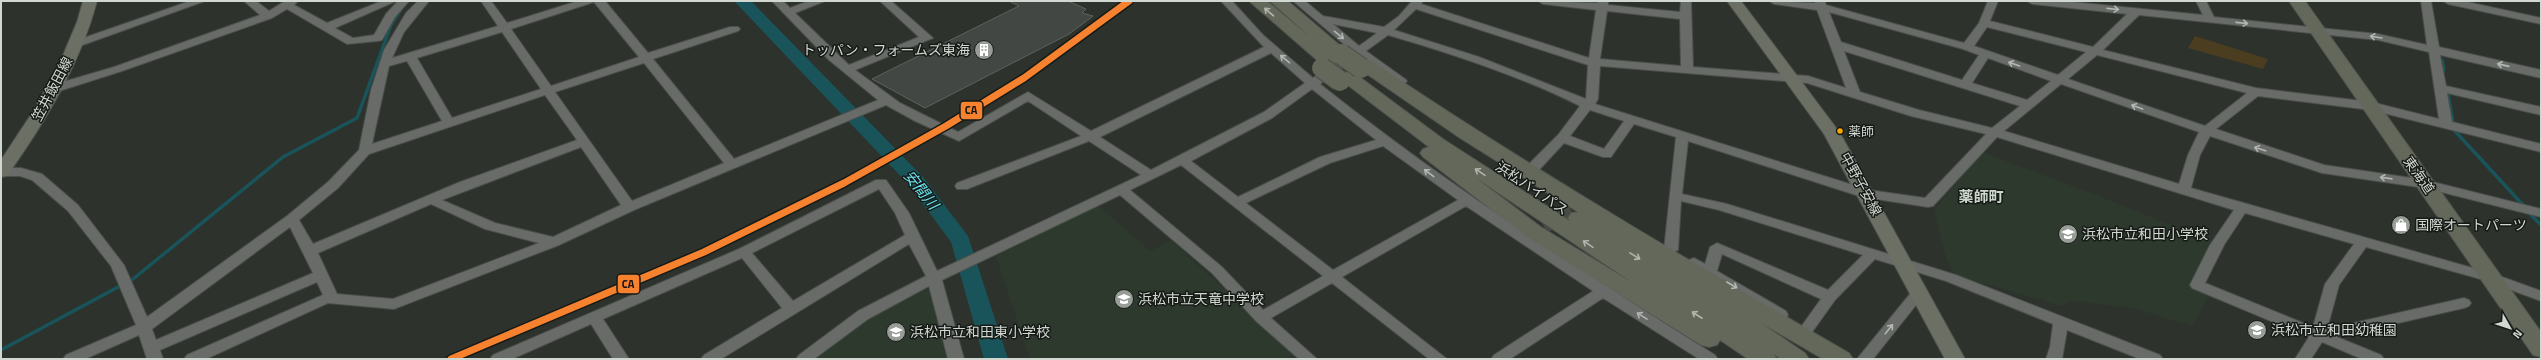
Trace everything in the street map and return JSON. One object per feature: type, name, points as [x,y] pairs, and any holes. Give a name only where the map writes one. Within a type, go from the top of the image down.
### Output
[{"type":"highway","points":[[1256,1],[1316,43],[1539,230],[1571,263],[1744,359]]},
{"type":"highway","points":[[1278,1],[1316,43],[1343,66],[1467,134],[1660,254],[1841,359]]},
{"type":"highway","name":"東海道","points":[[2297,1],[2316,31],[2371,106],[2489,277],[2541,349]]},
{"type":"highway","name":"浜松バイパス","points":[[1343,66],[1451,134],[1615,243],[1747,324],[1796,359]]},
{"type":"highway","name":"浜松バイパス","points":[[1343,66],[1436,143],[1765,359]]},
{"type":"highway","points":[[1747,324],[1806,359]]},
{"type":"main road","name":"笠井飯田線","points":[[1,172],[22,143],[76,44],[90,1]]},
{"type":"main road","name":"中野子安線","points":[[1734,1],[1832,133],[1867,194],[1955,359]]},
{"type":"street","points":[[76,44],[200,1]]},
{"type":"street","points":[[249,1],[268,16]]},
{"type":"street","points":[[328,27],[391,1]]},
{"type":"street","points":[[53,88],[118,69],[268,16],[290,3],[351,42],[378,38],[390,16],[404,1]]},
{"type":"street","points":[[365,151],[376,94],[385,64],[399,29],[412,11],[424,1]]},
{"type":"street","points":[[486,1],[629,207]]},
{"type":"street","points":[[385,64],[589,1]]},
{"type":"street","points":[[599,1],[732,164]]},
{"type":"street","points":[[777,1],[848,68],[887,100],[913,116],[959,137],[1028,96],[1149,174]]},
{"type":"street","points":[[788,12],[820,1]]},
{"type":"street","points":[[848,68],[927,38],[886,1]]},
{"type":"street","points":[[1226,1],[1272,48],[1402,82],[1587,203],[1710,272],[1805,331],[1845,359]]},
{"type":"street","points":[[1298,1],[1320,19],[1343,66],[1385,140],[1482,212],[1571,263],[1603,291],[1704,358]]},
{"type":"street","points":[[1543,1],[1603,5],[1685,16]]},
{"type":"street","points":[[1686,1],[1685,16],[1687,70]]},
{"type":"street","points":[[1774,1],[1820,4],[1966,47],[2206,131],[2322,169],[2425,184],[2541,213]]},
{"type":"street","points":[[1966,47],[1984,23],[1993,1]]},
{"type":"street","points":[[2032,1],[2378,37],[2541,74]]},
{"type":"street","points":[[2201,1],[2210,19]]},
{"type":"street","points":[[2426,1],[2446,124]]},
{"type":"street","points":[[2448,1],[2541,21]]},
{"type":"street","points":[[804,359],[863,315],[935,277],[1149,174],[1182,160],[1268,115],[1343,66],[1386,31],[1416,3],[1594,62],[1808,80],[1915,113],[1994,133],[2242,208],[2489,277],[2541,296]]},
{"type":"street","points":[[1820,4],[1854,93]]},
{"type":"street","points":[[1534,167],[1562,138],[1589,106],[1593,92],[1594,62],[1603,5]]},
{"type":"street","points":[[1320,19],[1386,31],[1565,94],[1589,106],[1867,194],[1928,203],[1994,133],[2096,51],[2136,12]]},
{"type":"street","points":[[1984,23],[2256,92],[2371,106],[2541,148]]},
{"type":"street","points":[[71,359],[144,327],[292,219],[332,185],[365,151],[734,30]]},
{"type":"street","points":[[1834,44],[2030,105]]},
{"type":"street","points":[[962,186],[1091,136],[1272,48]]},
{"type":"street","points":[[1965,85],[1985,54]]},
{"type":"street","points":[[410,56],[449,123]]},
{"type":"street","points":[[2441,88],[2541,111]]},
{"type":"street","points":[[2184,190],[2194,155],[2206,131],[2256,92]]},
{"type":"street","points":[[192,359],[332,298],[394,304],[554,242],[629,207],[887,100]]},
{"type":"street","points":[[1562,138],[1606,154],[1631,120]]},
{"type":"street","points":[[1671,250],[1675,196],[1682,136]]},
{"type":"street","points":[[1236,203],[1325,160],[1385,140]]},
{"type":"street","points":[[310,252],[430,199],[584,142]]},
{"type":"street","points":[[1182,160],[1439,359]]},
{"type":"street","points":[[1,172],[21,172],[37,177],[54,190],[73,208],[117,265],[144,327],[153,354],[321,275]]},
{"type":"street","points":[[498,359],[744,252],[881,183],[902,213],[912,236],[935,277],[956,359]]},
{"type":"street","points":[[1120,188],[1217,270],[1261,317],[1309,359]]},
{"type":"street","points":[[1675,196],[1722,207],[1951,278],[2155,359]]},
{"type":"street","points":[[430,199],[490,226],[554,242]]},
{"type":"street","points":[[1261,317],[1466,201]]},
{"type":"street","points":[[2242,208],[2218,245],[2197,284],[2318,336],[2376,359]]},
{"type":"street","points":[[1482,212],[1539,230]]},
{"type":"street","points":[[292,219],[332,298]]},
{"type":"street","points":[[710,359],[912,236]]},
{"type":"street","points":[[2303,359],[2318,336],[2332,284],[2363,242]]},
{"type":"street","points":[[1710,272],[1717,246],[1830,296]]},
{"type":"street","points":[[744,252],[777,294],[792,309]]},
{"type":"street","points":[[1805,331],[1830,296],[1872,254]]},
{"type":"street","points":[[1499,359],[1603,291]]},
{"type":"street","points":[[1865,359],[1919,292]]},
{"type":"street","points":[[2318,336],[2464,303]]},
{"type":"street","points":[[594,318],[622,359]]},
{"type":"street","points":[[2054,359],[2058,347],[2061,321]]},
{"type":"shaded area","points":[[2195,36],[2268,59],[2263,69],[2188,48]]},
{"type":"shaded area","name":"浜松市立和田小学校","points":[[1982,152],[2099,196],[2211,241],[2192,288],[2210,294],[2192,326],[2132,308],[2073,301],[2061,306],[1955,275],[1947,261],[1934,210]]},
{"type":"shaded area","name":"浜松市立天竜中学校","points":[[1097,204],[1150,251],[1171,240],[1294,354],[1288,359],[1030,359],[995,254]]},
{"type":"shaded area","name":"浜松市立和田東小学校","points":[[930,288],[951,359],[812,359],[864,321]]},
{"type":"building","name":"トッパン・フォームズ東海","points":[[1009,1],[1068,1],[1086,9],[1082,13],[1093,16],[1069,34],[925,108],[872,79],[1019,6]]},
{"type":"waterway","name":"安間川","points":[[742,1],[916,181],[961,241],[996,359]]},
{"type":"waterway","points":[[1,350],[133,279],[283,157],[357,118],[391,25],[401,9]]},
{"type":"waterway","points":[[2442,60],[2444,70]]},
{"type":"waterway","points":[[2448,93],[2453,123]]},
{"type":"waterway","points":[[2454,130],[2523,205]]},
{"type":"waterway","points":[[2530,214],[2541,225]]},
{"type":"tunnel","points":[[1544,227],[1585,204]]},
{"type":"transit line","name":"CA","points":[[451,359],[704,252],[844,183],[946,126],[1024,78],[1129,1]]},
{"type":"place","name":"トッパン・フォームズ東海","points":[[984,50]]},
{"type":"place","name":"薬師","points":[[1840,131]]},
{"type":"place","name":"国際オートパーツ","points":[[2401,225]]},
{"type":"place","name":"浜松市立和田小学校","points":[[2068,234]]},
{"type":"place","name":"浜松市立天竜中学校","points":[[1124,299]]},
{"type":"place","name":"浜松市立和田幼稚園","points":[[2257,330]]},
{"type":"place","name":"浜松市立和田東小学校","points":[[896,332]]},
{"type":"district","name":"薬師町","points":[[1981,197]]}]
